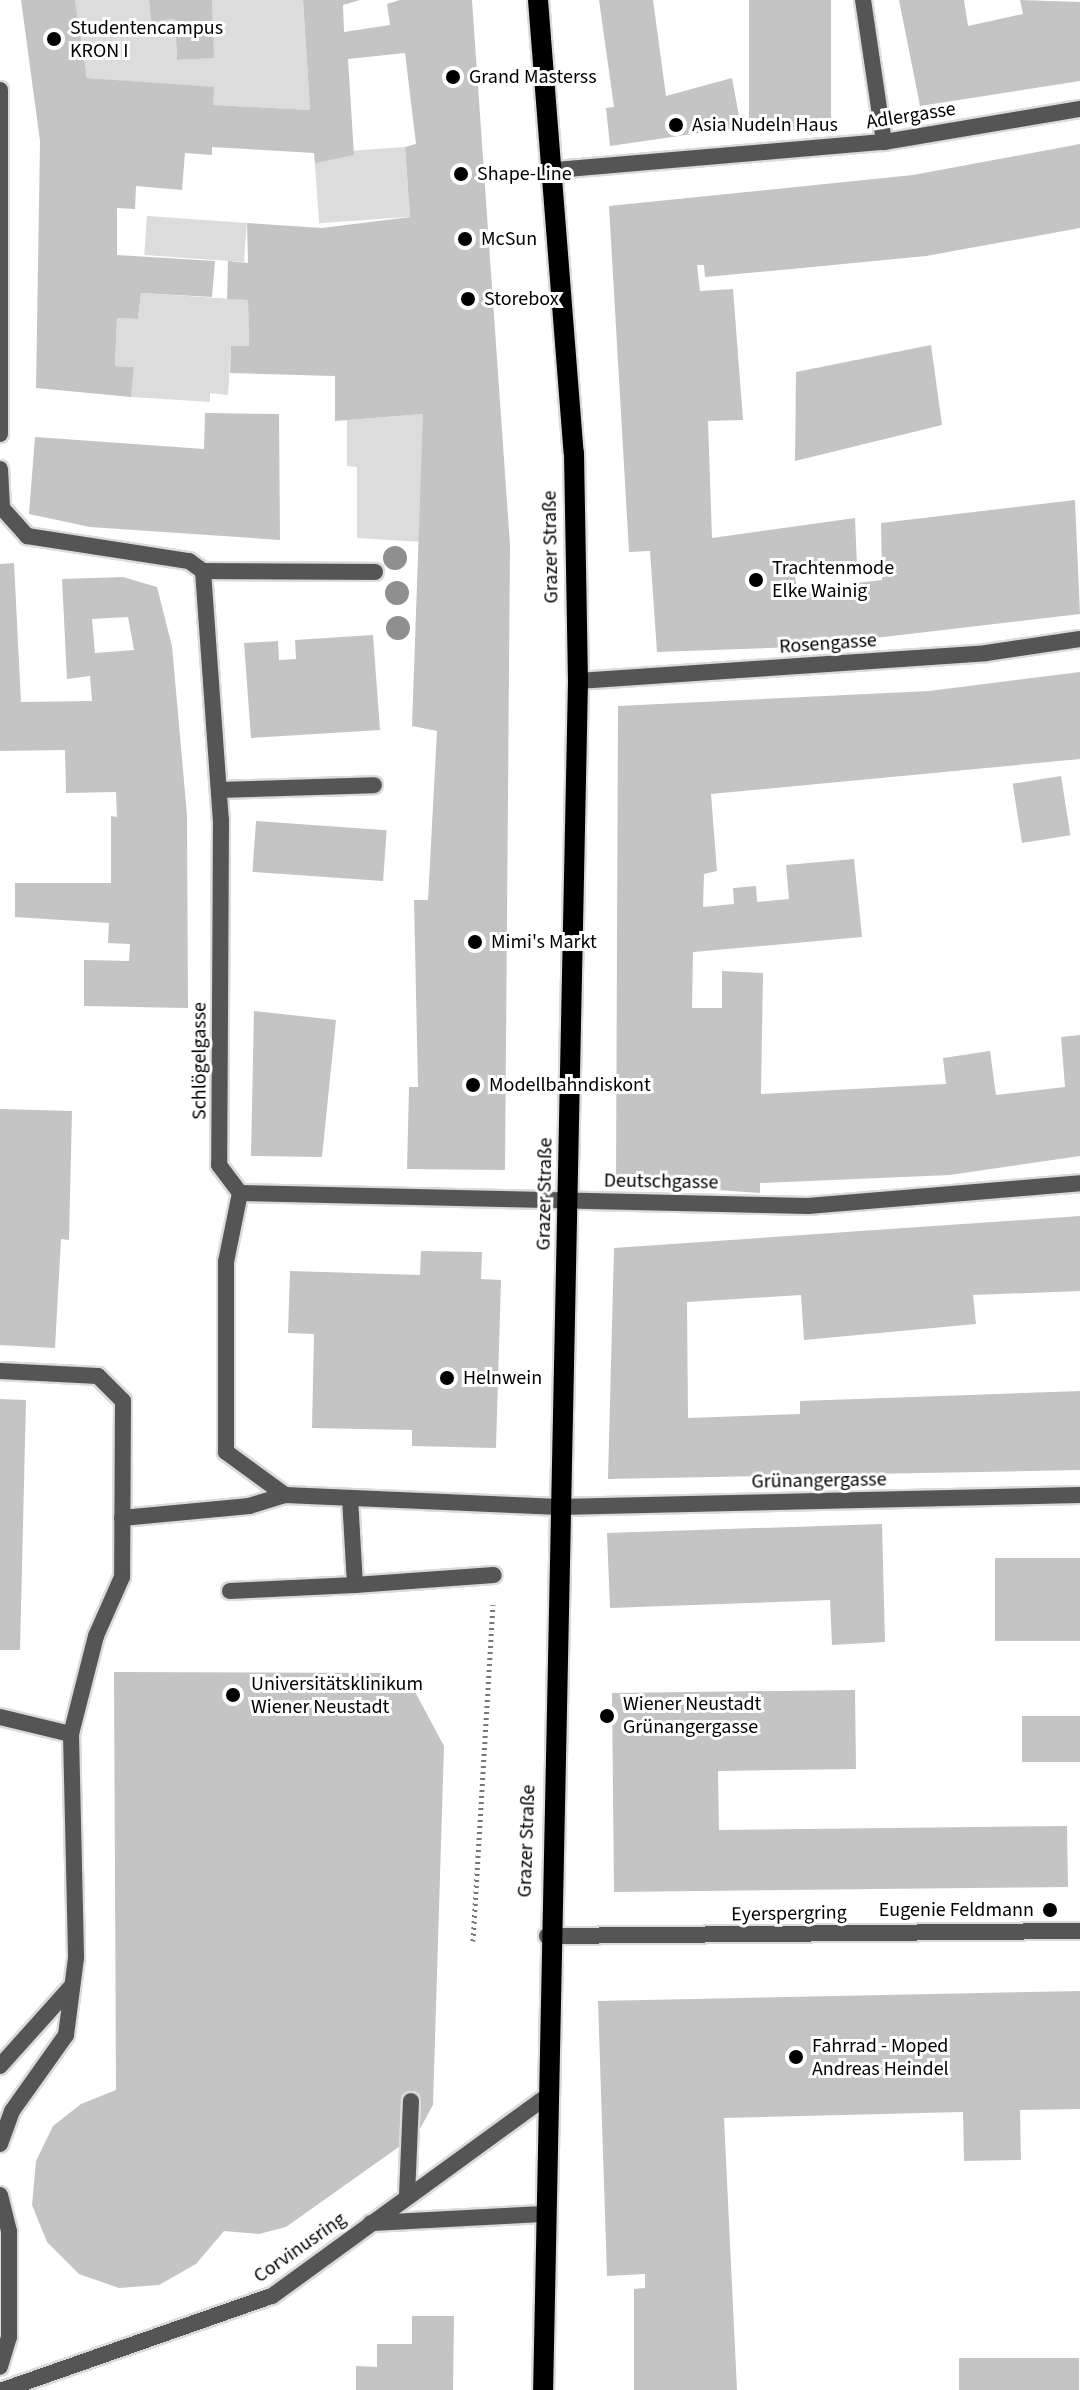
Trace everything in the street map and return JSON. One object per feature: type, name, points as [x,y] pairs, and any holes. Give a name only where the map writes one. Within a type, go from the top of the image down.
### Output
[{"type":"main road","name":"Grazer Straße","points":[[538,0],[555,170],[574,453],[578,681],[570,1201],[547,1936],[543,2390]]},
{"type":"street","points":[[863,0],[884,142]]},
{"type":"street","points":[[0,90],[0,434]]},
{"type":"street","name":"Adlergasse","points":[[555,170],[884,142],[1080,109]]},
{"type":"street","points":[[0,469],[2,508],[27,536],[189,561],[203,571],[375,572]]},
{"type":"street","name":"Schlögelgasse","points":[[203,571],[219,790],[219,1165],[240,1193]]},
{"type":"street","name":"Rosengasse","points":[[578,681],[986,653],[1080,639]]},
{"type":"street","points":[[219,790],[374,785]]},
{"type":"street","name":"Deutschgasse","points":[[240,1193],[808,1206],[1080,1183]]},
{"type":"street","points":[[240,1193],[226,1262],[226,1452],[285,1495]]},
{"type":"street","points":[[0,1371],[98,1376],[123,1401],[122,1577],[96,1636],[71,1734],[76,1958],[66,2035],[12,2111],[0,2144]]},
{"type":"street","points":[[122,1518],[249,1506],[285,1495],[559,1507]]},
{"type":"street","name":"Grünangergasse","points":[[559,1507],[1080,1495]]},
{"type":"street","points":[[350,1498],[355,1585]]},
{"type":"street","points":[[230,1591],[494,1575]]},
{"type":"street","points":[[0,1717],[71,1734]]},
{"type":"street","name":"Eyerspergring","points":[[547,1936],[1080,1931]]},
{"type":"street","points":[[0,2066],[70,1988]]},
{"type":"street","name":"Corvinusring","points":[[3,2390],[272,2296],[546,2097]]},
{"type":"street","points":[[407,2196],[411,2101]]},
{"type":"street","points":[[0,2195],[9,2232],[9,2337],[0,2367]]},
{"type":"street","points":[[371,2223],[544,2214]]},
{"type":"path","points":[[473,1941],[494,1575]]},
{"type":"shaded area","points":[[75,0],[149,0],[151,22],[175,19],[177,60],[213,58],[212,0],[303,0],[310,110],[213,105],[213,88],[87,78]]},
{"type":"shaded area","points":[[405,147],[410,217],[319,223],[314,153]]},
{"type":"shaded area","points":[[147,216],[247,223],[244,262],[144,255]]},
{"type":"shaded area","points":[[141,293],[248,300],[249,346],[231,346],[228,395],[210,393],[210,402],[131,397],[134,367],[115,366],[117,318],[138,319]]},
{"type":"shaded area","points":[[423,414],[423,542],[357,538],[357,467],[347,466],[347,420]]},
{"type":"building","points":[[21,0],[75,0],[87,78],[214,87],[213,105],[310,110],[303,0],[360,0],[343,5],[344,32],[390,25],[387,4],[400,0],[472,0],[510,545],[505,1170],[407,1169],[409,1087],[418,1087],[414,900],[428,900],[437,731],[412,726],[423,414],[335,421],[335,376],[230,373],[231,346],[249,346],[248,300],[227,299],[228,261],[248,263],[247,223],[322,228],[410,217],[405,147],[416,144],[405,53],[348,59],[354,155],[315,163],[314,153],[212,147],[212,155],[185,153],[182,190],[136,186],[135,209],[117,208],[117,255],[215,261],[212,297],[141,293],[138,319],[117,318],[115,366],[134,367],[131,397],[36,388],[40,141]]},
{"type":"building","name":"Studentencampus KRON I","points":[[149,0],[212,0],[214,58],[177,60],[175,19],[151,22]]},
{"type":"building","points":[[599,0],[653,0],[666,96],[732,78],[741,127],[610,146],[606,108],[614,107]]},
{"type":"building","points":[[749,0],[831,0],[831,130],[749,130]]},
{"type":"building","points":[[899,0],[964,0],[968,26],[1023,14],[1020,0],[1080,2],[1080,81],[920,106]]},
{"type":"building","points":[[1080,144],[1080,228],[926,256],[802,268],[705,277],[704,265],[697,265],[700,291],[733,289],[743,420],[708,421],[712,538],[855,518],[857,566],[794,570],[797,590],[882,580],[881,523],[1075,500],[1080,614],[798,647],[657,652],[650,551],[629,552],[609,206],[913,175]]},
{"type":"building","points":[[931,345],[942,425],[795,461],[796,372]]},
{"type":"building","points":[[205,413],[279,414],[280,540],[90,527],[29,514],[35,437],[204,449]]},
{"type":"building","points":[[14,563],[21,702],[92,701],[90,676],[67,679],[62,579],[123,577],[157,587],[172,646],[187,815],[188,1008],[84,1006],[84,960],[129,961],[130,944],[108,943],[109,923],[15,917],[15,883],[111,883],[111,816],[117,817],[116,792],[66,793],[65,750],[0,751],[0,564]],"holes":[[[128,617],[134,650],[95,653],[92,619]]]},
{"type":"building","points":[[373,635],[380,730],[251,738],[244,643],[278,641],[279,660],[296,659],[295,640]]},
{"type":"building","points":[[1080,672],[1080,759],[711,794],[717,871],[704,874],[703,907],[734,904],[733,888],[756,886],[757,902],[789,899],[786,865],[854,859],[862,937],[693,952],[692,1008],[722,1008],[722,971],[763,973],[761,1094],[946,1084],[943,1058],[990,1051],[996,1095],[1065,1087],[1061,1037],[1080,1035],[1080,1156],[950,1175],[760,1183],[760,1193],[616,1183],[618,706],[929,691]]},
{"type":"building","points":[[1061,776],[1070,835],[1022,843],[1013,784]]},
{"type":"building","points":[[256,821],[387,830],[383,881],[252,872]]},
{"type":"building","points":[[254,1011],[336,1020],[322,1157],[251,1156]]},
{"type":"building","points":[[0,1109],[72,1111],[69,1240],[61,1239],[55,1348],[0,1345]]},
{"type":"building","points":[[1080,1216],[1080,1291],[973,1295],[976,1324],[804,1340],[801,1295],[687,1302],[688,1418],[800,1414],[800,1401],[1080,1391],[1080,1470],[608,1479],[614,1248]]},
{"type":"building","points":[[421,1251],[482,1252],[481,1279],[501,1280],[496,1448],[412,1446],[412,1430],[312,1428],[314,1334],[288,1333],[290,1271],[420,1275]]},
{"type":"building","points":[[0,1399],[26,1400],[20,1650],[0,1650]]},
{"type":"building","points":[[882,1524],[885,1642],[832,1645],[830,1600],[610,1608],[607,1533]]},
{"type":"building","points":[[995,1558],[1080,1558],[1080,1641],[995,1641]]},
{"type":"building","points":[[114,1672],[386,1673],[414,1690],[444,1746],[433,2105],[417,2134],[286,2227],[259,2234],[224,2231],[196,2264],[159,2285],[119,2288],[79,2274],[47,2242],[32,2205],[36,2161],[53,2126],[81,2104],[116,2090]]},
{"type":"building","points":[[855,1690],[856,1769],[718,1771],[719,1830],[1067,1826],[1068,1887],[614,1892],[612,1693]]},
{"type":"building","points":[[1022,1716],[1080,1716],[1080,1762],[1022,1762]]},
{"type":"building","points":[[1080,1991],[1080,2109],[1020,2110],[1021,2160],[964,2161],[963,2112],[724,2118],[737,2390],[634,2390],[634,2289],[645,2288],[645,2274],[607,2276],[598,2001]]},
{"type":"building","points":[[412,2316],[454,2316],[453,2390],[356,2390],[356,2366],[377,2367],[377,2344],[412,2344]]},
{"type":"building","points":[[959,2358],[1079,2358],[1079,2390],[959,2390]]},
{"type":"place","name":"Studentencampus KRON I","points":[[54,39]]},
{"type":"place","name":"Grand Masterss","points":[[453,77]]},
{"type":"place","name":"Asia Nudeln Haus","points":[[676,125]]},
{"type":"place","name":"Shape-Line","points":[[461,174]]},
{"type":"place","name":"McSun","points":[[465,239]]},
{"type":"place","name":"Storebox","points":[[468,299]]},
{"type":"place","name":"Trachtenmode Elke Wainig","points":[[756,580]]},
{"type":"place","name":"Mimi's Markt","points":[[475,942]]},
{"type":"place","name":"Modellbahndiskont","points":[[473,1085]]},
{"type":"place","name":"Helnwein","points":[[447,1378]]},
{"type":"place","name":"Universitätsklinikum Wiener Neustadt","points":[[233,1695]]},
{"type":"place","name":"Wiener Neustadt Grünangergasse","points":[[607,1716]]},
{"type":"place","name":"Eugenie Feldmann","points":[[1050,1910]]},
{"type":"place","name":"Fahrrad - Moped Andreas Heindel","points":[[796,2057]]}]
